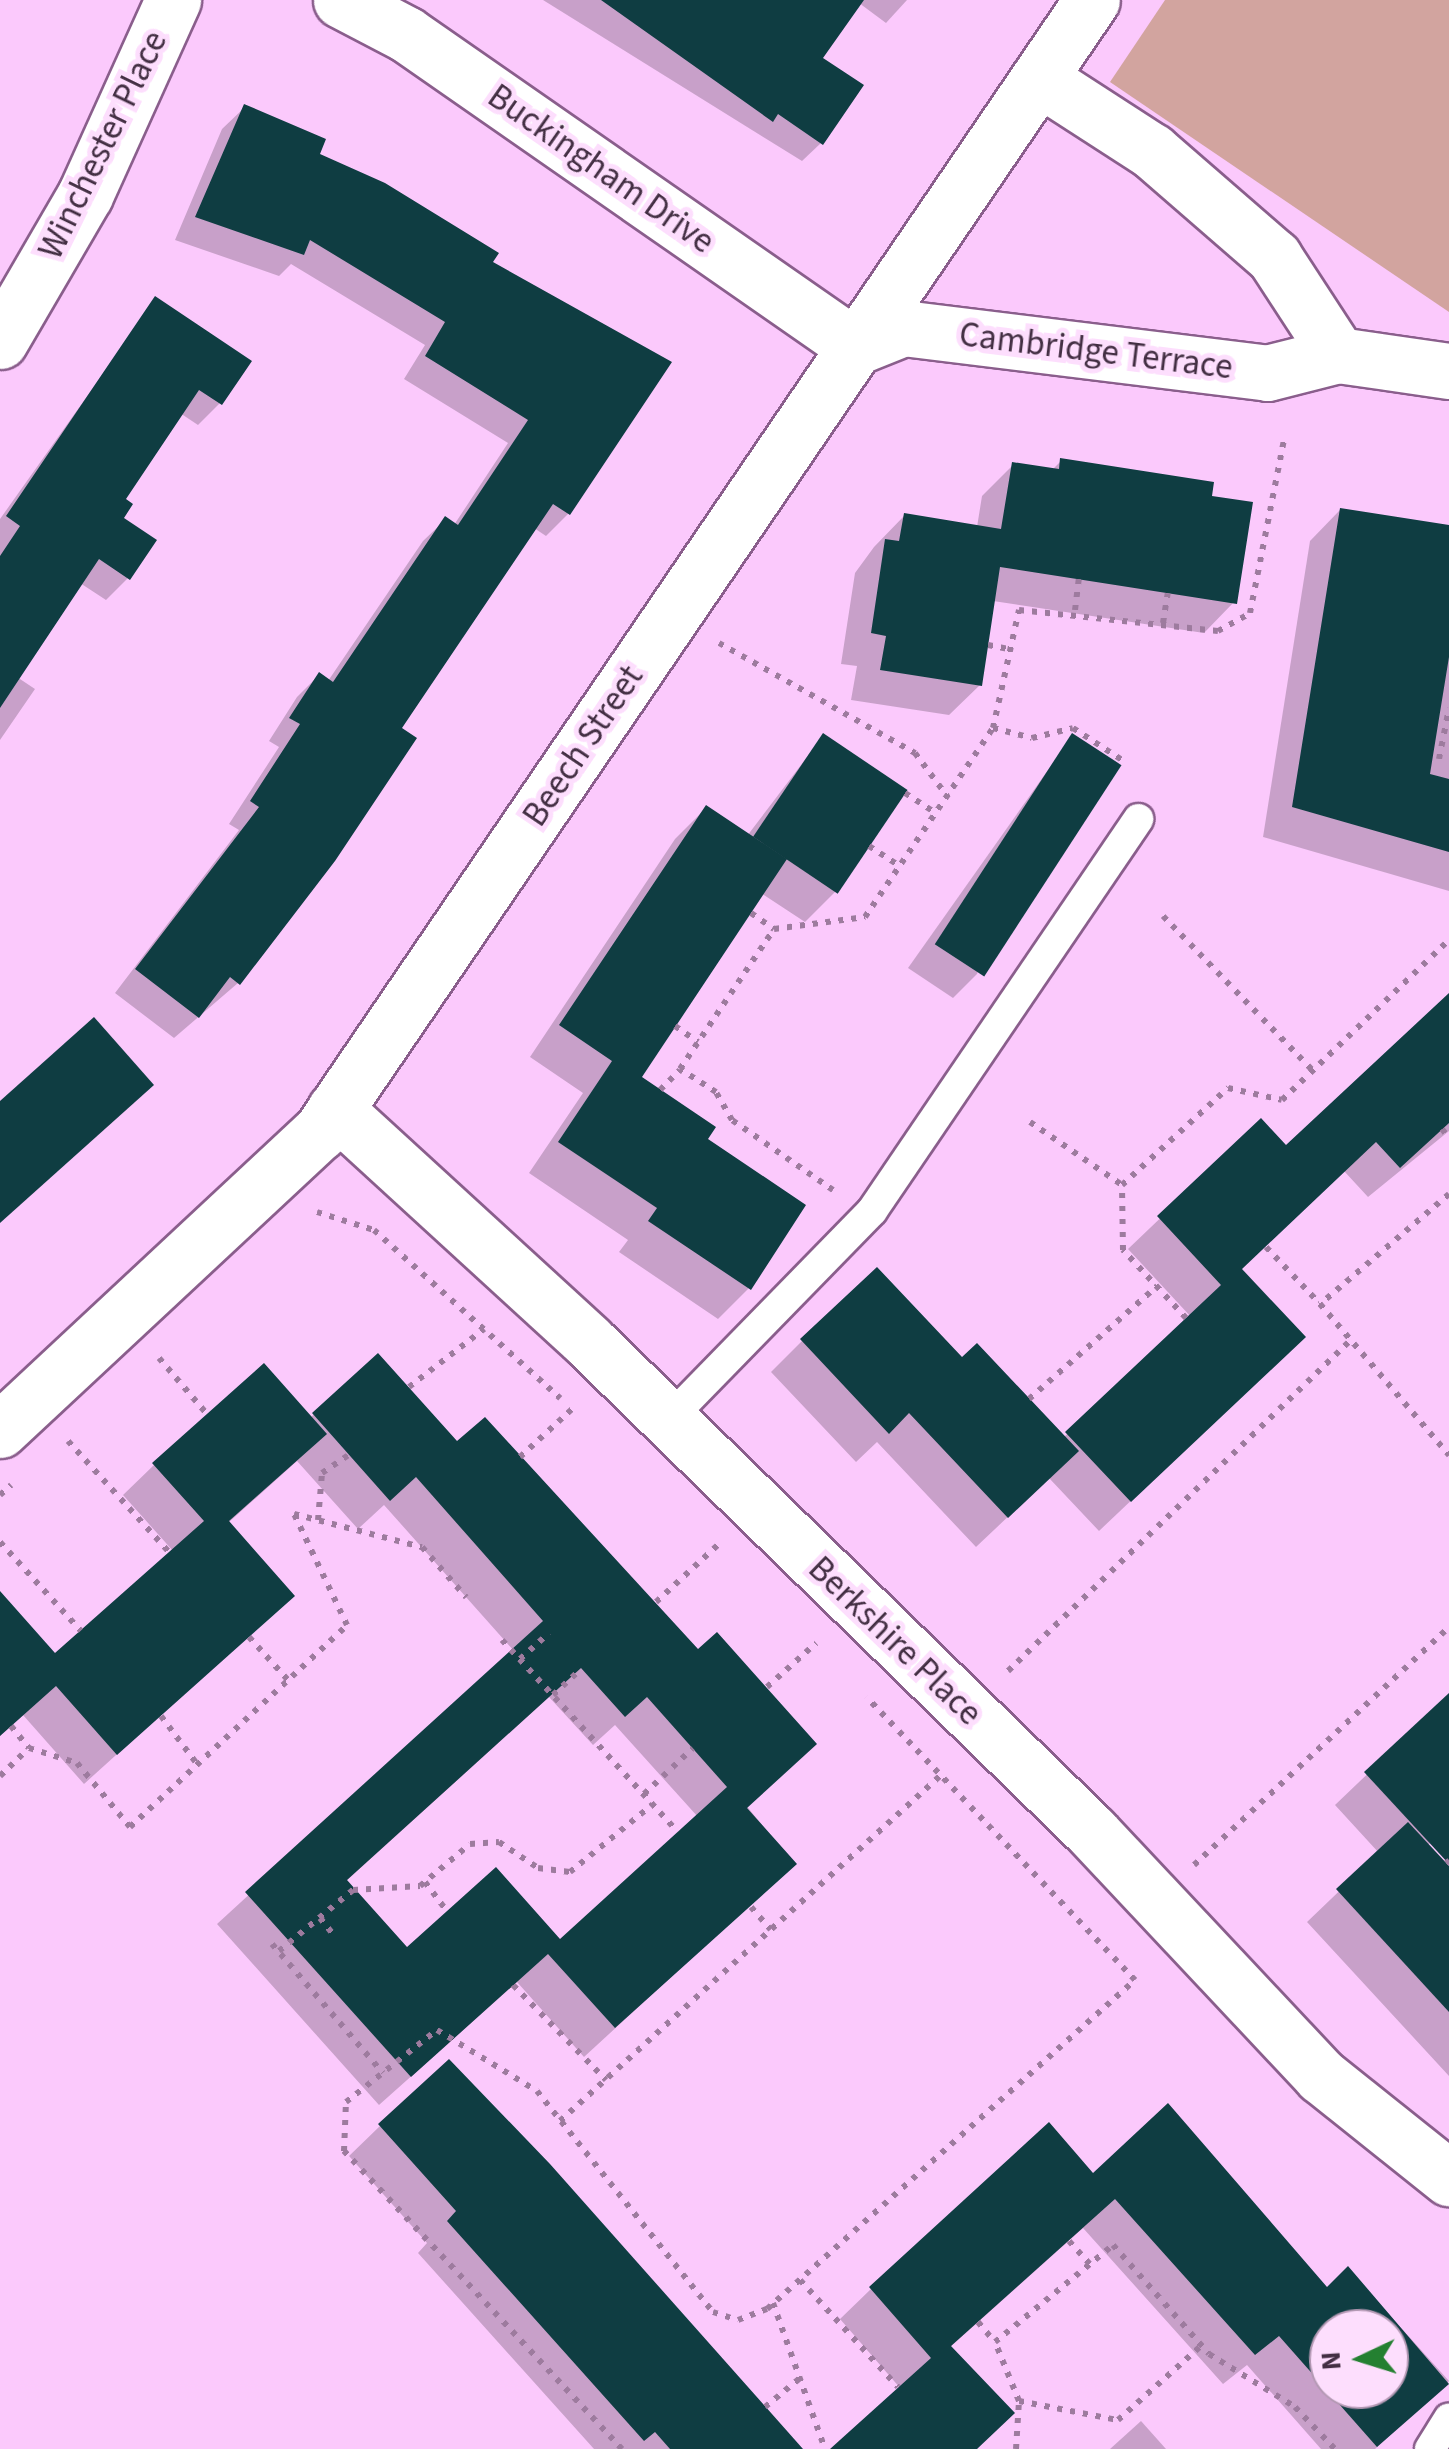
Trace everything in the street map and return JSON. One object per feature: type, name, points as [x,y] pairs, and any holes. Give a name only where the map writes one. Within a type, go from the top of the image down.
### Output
[{"type":"street","name":"Winchester Place","points":[[0,341],[85,195],[173,0]]},
{"type":"street","name":"Buckingham Drive","points":[[341,0],[406,34],[856,346]]},
{"type":"street","name":"Beech Street","points":[[28,1428],[335,1109],[1092,0]]},
{"type":"street","points":[[1039,78],[1152,150],[1274,257],[1338,355]]},
{"type":"street","name":"Cambridge Terrace","points":[[856,346],[902,328],[1267,373],[1338,355],[1449,371]]},
{"type":"street","name":"Berkshire Place","points":[[335,1109],[668,1419],[1092,1832],[1321,2076],[1449,2178]]},
{"type":"lane","points":[[668,1419],[872,1211],[1138,819]]},
{"type":"lane","points":[[1430,2449],[1449,2418]]},
{"type":"path","points":[[751,913],[774,929],[866,917],[993,728],[1019,610],[1075,610],[1218,631],[1250,613],[1284,440]]},
{"type":"path","points":[[1075,610],[1080,579]]},
{"type":"path","points":[[1162,623],[1168,593]]},
{"type":"path","points":[[716,642],[915,753],[947,796]]},
{"type":"path","points":[[988,645],[1009,649]]},
{"type":"path","points":[[1439,759],[1449,708]]},
{"type":"path","points":[[993,728],[1032,738],[1073,728],[1122,760]]},
{"type":"path","points":[[905,793],[936,813]]},
{"type":"path","points":[[869,846],[900,866]]},
{"type":"path","points":[[1163,916],[1313,1071]]},
{"type":"path","points":[[660,1090],[680,1070],[774,929]]},
{"type":"path","points":[[1186,1318],[1123,1250],[1122,1185],[1228,1088],[1282,1100],[1449,940]]},
{"type":"path","points":[[675,1026],[698,1042]]},
{"type":"path","points":[[680,1070],[716,1092],[732,1120],[844,1198]]},
{"type":"path","points":[[1030,1122],[1122,1185]]},
{"type":"path","points":[[1442,1130],[1449,1138]]},
{"type":"path","points":[[1320,1304],[1449,1194]]},
{"type":"path","points":[[296,1218],[328,1211],[359,1221],[586,1421]]},
{"type":"path","points":[[1266,1246],[1449,1456]]},
{"type":"path","points":[[1029,1399],[1158,1286]]},
{"type":"path","points":[[410,1388],[484,1329]]},
{"type":"path","points":[[142,1366],[169,1340]]},
{"type":"path","points":[[1003,1676],[1351,1340]]},
{"type":"path","points":[[155,1354],[207,1414]]},
{"type":"path","points":[[520,1457],[572,1409]]},
{"type":"path","points":[[28,1428],[77,1425]]},
{"type":"path","points":[[0,1495],[28,1428]]},
{"type":"path","points":[[28,1428],[169,1552]]},
{"type":"path","points":[[318,1520],[322,1473],[349,1455]]},
{"type":"path","points":[[10,1726],[29,1748],[77,1763],[130,1827],[347,1625],[294,1514],[422,1546],[466,1597]]},
{"type":"path","points":[[712,1533],[734,1557]]},
{"type":"path","points":[[0,1542],[81,1630]]},
{"type":"path","points":[[656,1602],[720,1542]]},
{"type":"path","points":[[1186,1872],[1449,1627]]},
{"type":"path","points":[[802,1629],[828,1656]]},
{"type":"path","points":[[520,1658],[549,1634]]},
{"type":"path","points":[[249,1637],[288,1680]]},
{"type":"path","points":[[502,1640],[678,1832]]},
{"type":"path","points":[[766,1688],[816,1644]]},
{"type":"path","points":[[554,1695],[581,1669]]},
{"type":"path","points":[[622,2449],[344,2151],[346,2102],[437,2030],[537,2091],[712,2312],[738,2320],[773,2303],[1135,1980],[854,1683]]},
{"type":"path","points":[[161,1716],[197,1764]]},
{"type":"path","points":[[0,1776],[29,1748]]},
{"type":"path","points":[[644,1794],[694,1748]]},
{"type":"path","points":[[560,2121],[941,1775]]},
{"type":"path","points":[[278,1952],[354,1890],[425,1882],[484,1840],[538,1868],[570,1872],[653,1804]]},
{"type":"path","points":[[425,1882],[447,1911]]},
{"type":"path","points":[[750,1906],[772,1930]]},
{"type":"path","points":[[320,1918],[332,1934]]},
{"type":"path","points":[[272,1944],[383,2073]]},
{"type":"path","points":[[513,1985],[606,2080]]},
{"type":"path","points":[[1068,2241],[1090,2264]]},
{"type":"path","points":[[994,2342],[1113,2245],[1202,2345],[1295,2406],[1335,2449]]},
{"type":"path","points":[[800,2280],[898,2387]]},
{"type":"path","points":[[773,2303],[826,2449]]},
{"type":"path","points":[[978,2322],[994,2342],[1019,2401],[1016,2449]]},
{"type":"path","points":[[1019,2401],[1118,2420],[1202,2345]]},
{"type":"path","points":[[765,2407],[800,2378]]},
{"type":"shaded area","points":[[1165,0],[1449,0],[1449,312],[1110,82]]},
{"type":"building","points":[[601,0],[864,0],[823,58],[864,85],[823,145],[778,114],[773,122]]},
{"type":"building","points":[[244,104],[326,139],[320,154],[385,183],[499,253],[493,262],[672,362],[570,515],[553,504],[402,728],[417,738],[335,861],[240,985],[230,977],[199,1018],[135,969],[259,807],[250,801],[300,724],[289,718],[319,672],[333,682],[445,516],[458,525],[528,420],[425,356],[445,322],[310,240],[304,255],[195,217]]},
{"type":"building","points":[[155,296],[252,361],[222,405],[199,390],[126,499],[133,504],[124,518],[157,540],[130,580],[99,559],[0,708],[0,556],[20,526],[6,516]]},
{"type":"building","points":[[1060,458],[1214,482],[1212,496],[1253,502],[1237,604],[1000,567],[982,686],[880,670],[886,636],[871,633],[885,539],[899,541],[904,513],[1001,529],[1012,462],[1059,469]]},
{"type":"building","points":[[1340,508],[1449,525],[1449,657],[1430,774],[1449,779],[1449,852],[1292,807]]},
{"type":"building","points":[[823,733],[908,790],[838,894],[753,837]]},
{"type":"building","points":[[1072,733],[1121,765],[984,976],[935,944]]},
{"type":"building","points":[[706,805],[787,859],[642,1077],[716,1127],[708,1139],[806,1205],[751,1290],[648,1221],[657,1208],[558,1142],[612,1061],[559,1025]]},
{"type":"building","points":[[1449,993],[1449,1123],[1400,1168],[1376,1142],[1242,1269],[1306,1337],[1131,1502],[1065,1432],[1221,1285],[1157,1216],[1261,1118],[1286,1145]]},
{"type":"building","points":[[94,1017],[154,1085],[0,1223],[0,1101]]},
{"type":"building","points":[[877,1267],[962,1357],[977,1343],[1079,1451],[1008,1518],[909,1413],[889,1434],[800,1339]]},
{"type":"building","points":[[378,1353],[457,1441],[485,1417],[698,1649],[717,1632],[817,1744],[747,1808],[797,1864],[615,2028],[548,1954],[411,2077],[245,1892],[543,1621],[416,1477],[390,1501],[312,1413]],"holes":[[[581,1668],[625,1717],[647,1697],[727,1787],[560,1939],[496,1867],[407,1947],[347,1880]]]},
{"type":"building","points":[[264,1363],[327,1434],[229,1521],[295,1596],[117,1755],[56,1686],[0,1736],[0,1591],[55,1653],[204,1521],[152,1463]]},
{"type":"building","points":[[1449,1693],[1449,1864],[1364,1772]]},
{"type":"building","points":[[1408,1822],[1449,1866],[1449,2012],[1336,1889]]},
{"type":"building","points":[[449,2059],[550,2164],[803,2449],[670,2449],[655,2432],[644,2441],[447,2221],[456,2211],[378,2124]]},
{"type":"building","points":[[1168,2103],[1327,2287],[1348,2266],[1385,2309],[1309,2309],[1309,2370],[1279,2336],[1255,2355],[1115,2199],[951,2346],[1015,2413],[977,2449],[830,2449],[931,2358],[869,2287],[1049,2122],[1093,2173]]},
{"type":"building","points":[[1409,2337],[1449,2384],[1377,2447],[1343,2409],[1409,2409]]}]
